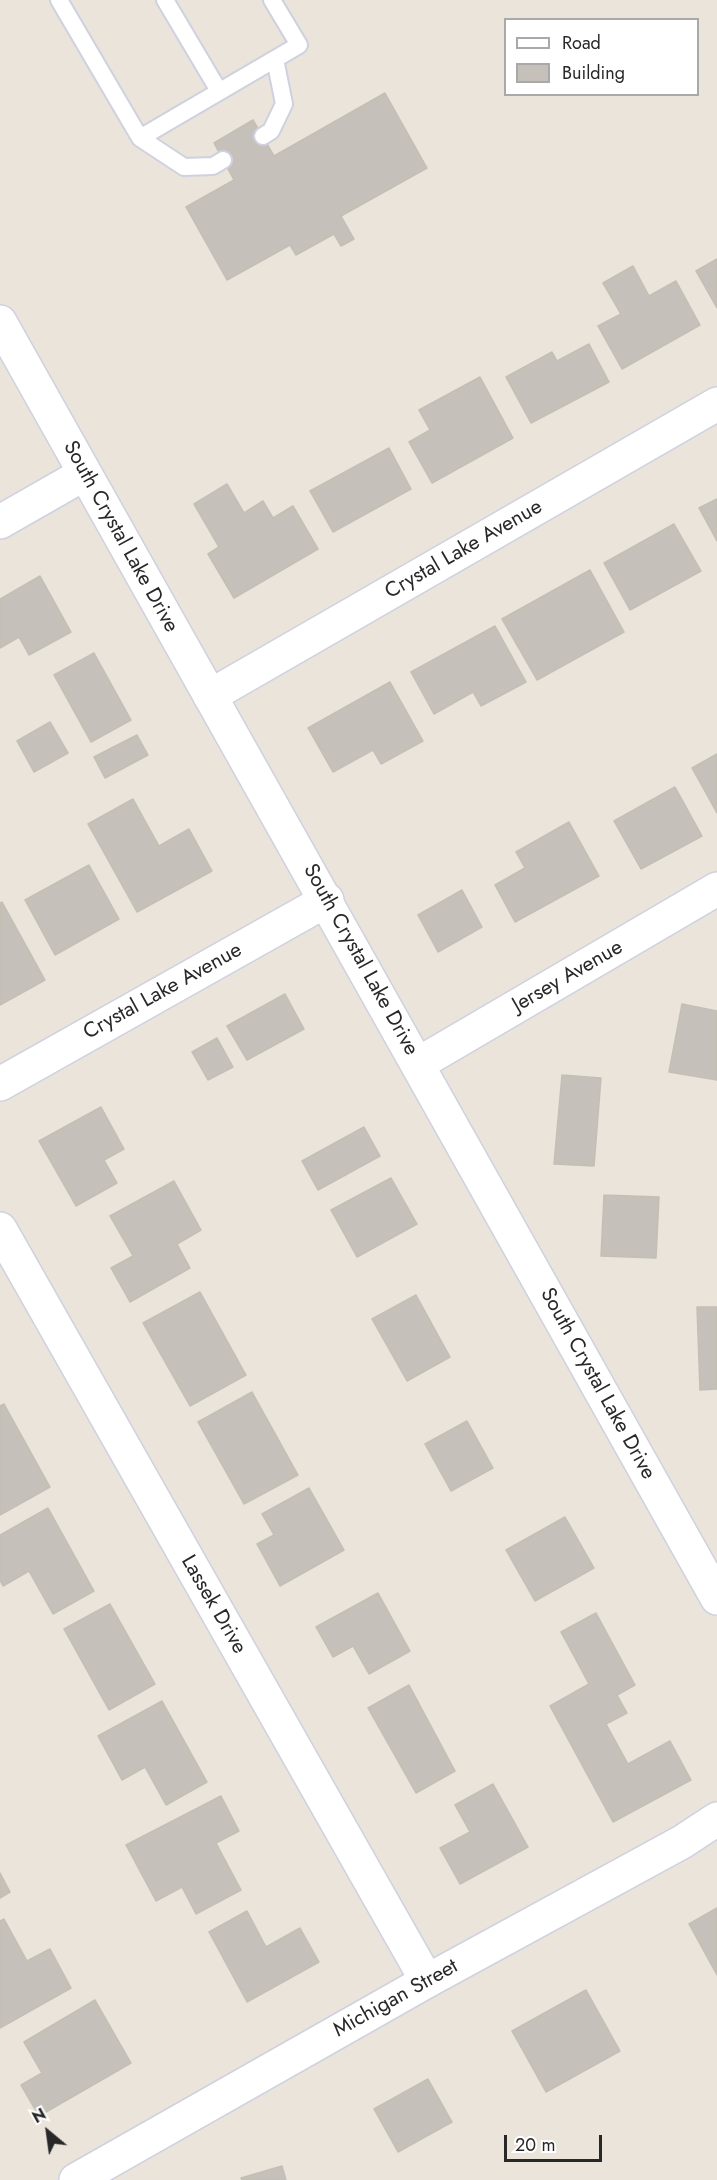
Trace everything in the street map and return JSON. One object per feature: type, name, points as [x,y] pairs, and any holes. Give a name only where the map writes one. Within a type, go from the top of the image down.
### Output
[{"type":"street","name":"South Crystal Lake Drive","points":[[0,322],[327,900],[717,1598]]},
{"type":"street","name":"Crystal Lake Avenue","points":[[210,696],[717,404]]},
{"type":"street","points":[[0,522],[84,474]]},
{"type":"street","name":"Jersey Avenue","points":[[418,1064],[717,889]]},
{"type":"street","name":"Crystal Lake Avenue","points":[[0,1084],[327,900]]},
{"type":"street","name":"Lassek Drive","points":[[0,1229],[427,1981]]},
{"type":"street","name":"Michigan Street","points":[[92,2176],[427,1981],[682,1842],[717,1819]]},
{"type":"lane","points":[[59,0],[140,138],[184,167],[213,166],[223,160]]},
{"type":"lane","points":[[165,0],[219,91]]},
{"type":"lane","points":[[140,138],[299,45],[272,0]]},
{"type":"lane","points":[[263,136],[271,131],[284,104],[275,59]]},
{"type":"building","points":[[385,93],[427,168],[341,216],[354,239],[341,246],[334,234],[296,255],[290,245],[227,280],[186,207],[234,180],[214,143],[253,120],[274,156]]},
{"type":"building","points":[[717,259],[717,308],[696,271]]},
{"type":"building","points":[[633,266],[649,296],[676,281],[700,325],[622,369],[598,326],[621,314],[603,283]]},
{"type":"building","points":[[589,344],[609,382],[531,423],[506,377],[552,352],[557,361]]},
{"type":"building","points":[[480,377],[513,438],[432,483],[409,442],[430,430],[419,410]]},
{"type":"building","points":[[389,448],[411,489],[333,532],[310,491]]},
{"type":"building","points":[[227,484],[244,513],[263,501],[273,518],[293,506],[318,549],[234,598],[208,554],[219,547],[194,504]]},
{"type":"building","points":[[717,499],[717,541],[699,508]]},
{"type":"building","points":[[674,524],[701,571],[630,610],[604,563]]},
{"type":"building","points":[[590,570],[624,632],[537,680],[502,619]]},
{"type":"building","points":[[40,576],[71,632],[29,655],[19,637],[0,648],[0,599]]},
{"type":"building","points":[[495,626],[526,682],[481,706],[473,692],[434,714],[411,672]]},
{"type":"building","points":[[94,653],[131,720],[91,742],[54,675]]},
{"type":"building","points":[[390,682],[423,741],[381,764],[373,750],[333,772],[308,728]]},
{"type":"building","points":[[50,722],[68,753],[34,772],[17,741]]},
{"type":"building","points":[[137,735],[148,755],[105,778],[94,757]]},
{"type":"building","points":[[717,754],[717,813],[692,768]]},
{"type":"building","points":[[675,787],[702,836],[641,869],[614,821]]},
{"type":"building","points":[[133,799],[159,846],[189,829],[212,871],[137,912],[88,824]]},
{"type":"building","points":[[569,822],[599,876],[515,922],[495,885],[525,868],[516,852]]},
{"type":"building","points":[[89,865],[119,919],[55,955],[25,900]]},
{"type":"building","points":[[462,890],[482,927],[438,952],[418,915]]},
{"type":"building","points":[[2,902],[45,980],[0,1005],[0,903]]},
{"type":"building","points":[[285,994],[304,1029],[247,1060],[227,1026]]},
{"type":"building","points":[[682,1004],[717,1011],[717,1080],[669,1072]]},
{"type":"building","points":[[217,1038],[233,1067],[208,1080],[192,1052]]},
{"type":"building","points":[[562,1075],[601,1078],[594,1166],[554,1164]]},
{"type":"building","points":[[101,1107],[124,1149],[104,1160],[117,1183],[76,1206],[39,1141]]},
{"type":"building","points":[[364,1127],[380,1156],[318,1190],[302,1161]]},
{"type":"building","points":[[391,1178],[417,1224],[357,1257],[331,1210]]},
{"type":"building","points":[[174,1181],[201,1230],[177,1244],[190,1268],[130,1302],[111,1268],[133,1256],[110,1216]]},
{"type":"building","points":[[604,1195],[659,1197],[656,1258],[601,1256]]},
{"type":"building","points":[[200,1292],[246,1375],[190,1406],[143,1323]]},
{"type":"building","points":[[416,1295],[450,1357],[407,1381],[372,1319]]},
{"type":"building","points":[[697,1307],[717,1307],[717,1389],[700,1390]]},
{"type":"building","points":[[252,1392],[298,1475],[244,1504],[198,1422]]},
{"type":"building","points":[[4,1404],[50,1487],[0,1515],[0,1406]]},
{"type":"building","points":[[467,1421],[493,1468],[451,1491],[425,1444]]},
{"type":"building","points":[[309,1488],[344,1550],[280,1586],[257,1544],[274,1535],[262,1514]]},
{"type":"building","points":[[48,1508],[94,1591],[53,1614],[29,1571],[3,1586],[0,1580],[0,1535]]},
{"type":"building","points":[[565,1517],[594,1568],[535,1601],[506,1550]]},
{"type":"building","points":[[378,1593],[410,1651],[369,1674],[353,1646],[333,1657],[316,1627]]},
{"type":"building","points":[[110,1604],[155,1684],[109,1710],[64,1629]]},
{"type":"building","points":[[596,1613],[635,1685],[617,1695],[627,1713],[606,1724],[628,1764],[670,1741],[691,1780],[613,1822],[550,1706],[589,1684],[561,1632]]},
{"type":"building","points":[[409,1685],[455,1771],[416,1793],[368,1708]]},
{"type":"building","points":[[162,1701],[207,1782],[166,1805],[145,1767],[122,1780],[98,1736]]},
{"type":"building","points":[[493,1784],[528,1847],[460,1884],[440,1848],[470,1832],[455,1805]]},
{"type":"building","points":[[221,1796],[239,1831],[216,1843],[241,1890],[196,1914],[182,1887],[156,1901],[126,1845]]},
{"type":"building","points":[[0,1873],[10,1892],[0,1898]]},
{"type":"building","points":[[717,1908],[717,1975],[689,1924]]},
{"type":"building","points":[[247,1911],[266,1947],[300,1928],[319,1962],[247,2002],[209,1932]]},
{"type":"building","points":[[4,1919],[27,1961],[50,1949],[71,1988],[0,2028],[0,1921]]},
{"type":"building","points":[[586,1990],[620,2051],[546,2092],[512,2031]]},
{"type":"building","points":[[95,2000],[131,2063],[39,2116],[21,2085],[42,2073],[24,2042]]},
{"type":"building","points":[[428,2079],[452,2122],[398,2152],[374,2109]]},
{"type":"building","points":[[282,2166],[286,2180],[242,2180],[241,2178]]}]
